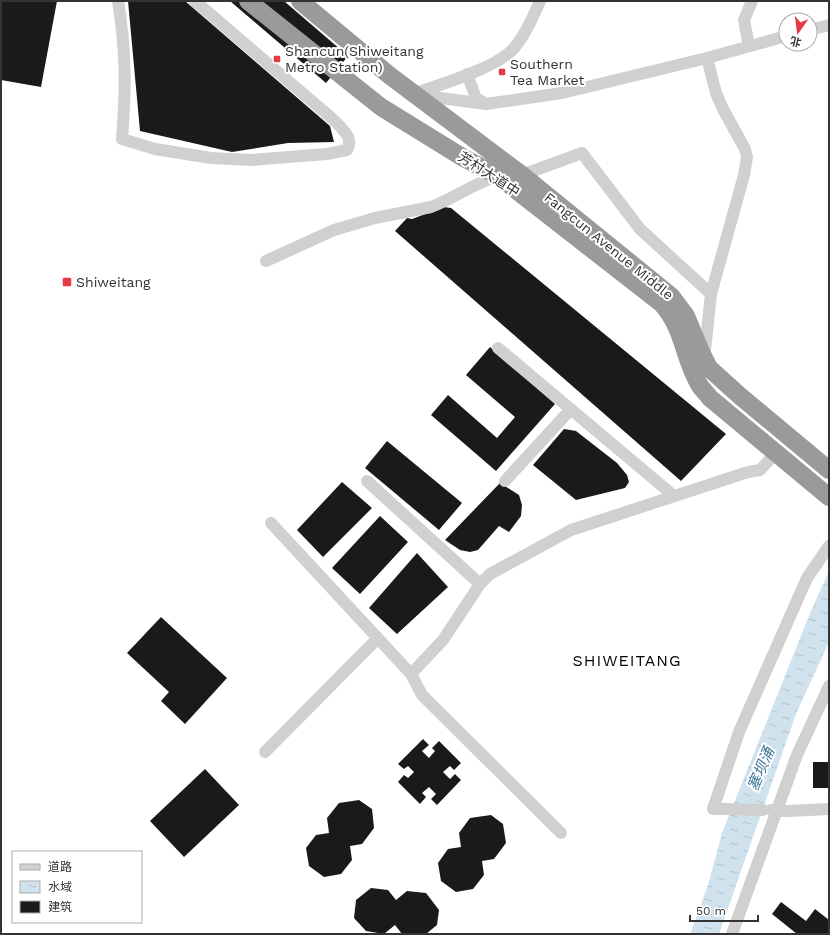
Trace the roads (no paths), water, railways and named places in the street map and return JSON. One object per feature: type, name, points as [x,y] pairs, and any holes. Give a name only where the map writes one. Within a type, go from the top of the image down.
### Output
[{"type":"highway","name":"Fangcun Avenue Middle","points":[[248,1],[381,107],[462,157],[498,176],[662,304],[669,313],[680,334],[700,386],[710,398],[829,497]]},
{"type":"highway","name":"Fangcun Avenue Middle","points":[[300,1],[413,94],[522,175],[671,296],[686,316],[709,368],[740,396],[829,470]]},
{"type":"street","points":[[118,1],[125,56],[125,101],[122,139],[155,149],[211,158],[243,160],[327,154],[347,150],[350,145],[349,138],[335,121],[195,1]]},
{"type":"street","points":[[413,94],[492,64],[505,57],[515,48],[529,25],[540,1]]},
{"type":"street","points":[[749,46],[744,20],[752,1]]},
{"type":"street","points":[[818,28],[829,25]]},
{"type":"street","points":[[413,94],[486,104],[575,90],[707,58],[778,38]]},
{"type":"street","points":[[705,350],[711,294],[744,175],[747,157],[745,149],[716,94],[707,58]]},
{"type":"street","points":[[467,74],[476,98],[486,104]]},
{"type":"street","points":[[522,175],[582,153],[640,228],[711,294]]},
{"type":"street","points":[[266,261],[334,230],[375,218],[431,207],[498,176]]},
{"type":"street","points":[[498,348],[674,496]]},
{"type":"street","points":[[505,481],[571,409]]},
{"type":"street","points":[[411,674],[443,640],[480,584],[490,574],[571,530],[748,472],[760,470],[776,453]]},
{"type":"street","points":[[367,481],[480,584]]},
{"type":"street","points":[[271,523],[411,674],[422,695],[561,833]]},
{"type":"street","points":[[829,546],[807,578],[739,732],[719,809],[789,811],[829,810]]},
{"type":"street","points":[[265,752],[378,638]]},
{"type":"street","points":[[732,934],[797,755],[829,686]]},
{"type":"water","name":"塞坝涌","points":[[829,571],[829,642],[796,714],[719,934],[690,934],[708,885],[722,833],[811,611]]},
{"type":"place","name":"Shancun(Shiweitang Metro Station)","points":[[277,59]]},
{"type":"place","name":"Southern Tea Market","points":[[502,72]]},
{"type":"place","name":"Shiweitang","points":[[67,282]]},
{"type":"district","name":"SHIWEITANG","points":[[627,660]]}]
